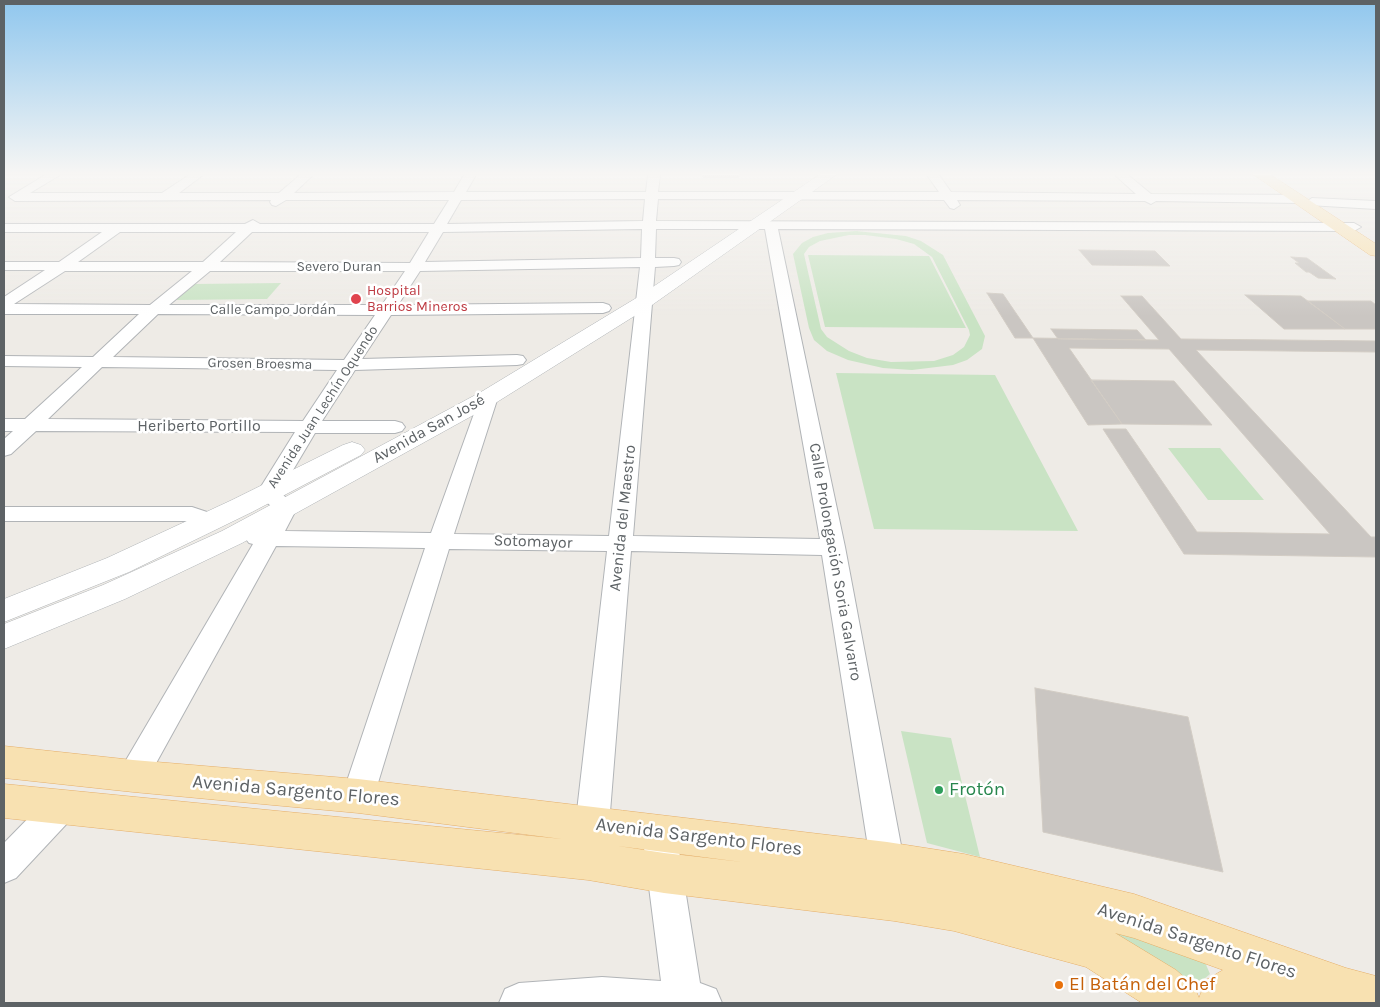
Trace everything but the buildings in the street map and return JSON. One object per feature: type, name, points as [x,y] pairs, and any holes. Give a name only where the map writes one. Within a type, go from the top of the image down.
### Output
[{"type":"main road","points":[[1338,222],[1374,246]]},
{"type":"main road","name":"Avenida Sargento Flores","points":[[4,762],[133,776],[358,796],[590,842],[890,880],[964,874],[1134,916],[1361,996]]},
{"type":"main road","name":"Avenida Sargento Flores","points":[[4,801],[61,807],[590,842]]},
{"type":"main road","name":"Avenida Sargento Flores","points":[[890,880],[954,910],[1096,947],[1158,987],[1177,1003]]},
{"type":"main road","points":[[1185,934],[1244,996],[1361,996]]},
{"type":"street","points":[[4,304],[126,222]]},
{"type":"street","points":[[4,450],[153,310],[255,222]]},
{"type":"street","name":"Avenida Juan Lechín Oquendo","points":[[133,776],[268,538],[277,500],[309,426],[415,267],[440,222]]},
{"type":"street","name":"Avenida del Maestro","points":[[590,842],[647,282],[649,222]]},
{"type":"street","name":"Avenida San José","points":[[4,611],[118,565],[211,520],[277,500],[489,397],[674,262],[735,222]]},
{"type":"street","name":"Avenida San José","points":[[4,637],[114,592],[232,537],[277,500],[395,427],[517,360],[647,282],[767,222]]},
{"type":"street","points":[[845,222],[848,226]]},
{"type":"street","points":[[967,222],[970,226]]},
{"type":"street","points":[[1178,222],[1183,226]]},
{"type":"street","points":[[4,228],[436,228],[649,225],[1346,227]]},
{"type":"street","name":"Calle Prolongación Soria Galvarro","points":[[763,225],[833,547],[890,880]]},
{"type":"street","name":"Severo Duran","points":[[4,266],[415,267],[647,282]]},
{"type":"street","name":"Calle Campo Jordán","points":[[4,309],[385,310],[603,308]]},
{"type":"street","name":"Grosen Broesma","points":[[4,361],[351,365],[517,360]]},
{"type":"street","points":[[358,796],[440,540],[489,397]]},
{"type":"street","name":"Heriberto Portillo","points":[[4,425],[395,427]]},
{"type":"street","points":[[4,514],[192,514],[211,520]]},
{"type":"street","name":"Sotomayor","points":[[232,537],[621,545],[833,547]]},
{"type":"street","points":[[4,867],[61,807]]},
{"type":"street","points":[[519,1003],[602,996],[690,1002],[662,852]]},
{"type":"green space","points":[[856,231],[906,236],[921,241],[943,255],[985,336],[982,349],[967,360],[953,365],[912,370],[883,368],[848,360],[827,351],[814,340],[809,328],[793,254],[802,243],[813,237],[828,233]],"holes":[[[849,235],[896,239],[914,244],[932,257],[969,330],[970,335],[964,347],[953,355],[934,361],[891,362],[867,358],[849,351],[827,337],[821,329],[804,254],[809,247],[820,241]]]},
{"type":"green space","points":[[808,255],[929,256],[966,328],[825,327]]},
{"type":"green space","points":[[281,283],[267,299],[176,300],[193,284]]},
{"type":"green space","points":[[836,373],[995,375],[1078,531],[874,529]]},
{"type":"green space","points":[[1168,448],[1220,448],[1264,500],[1208,500]]},
{"type":"green space","name":"Frotón","points":[[901,731],[951,738],[980,857],[927,843]]},
{"type":"green space","points":[[1076,923],[1119,931],[1204,960],[1210,974],[1197,985],[1138,948]]},
{"type":"place","name":"Hospital Barrios Mineros","points":[[356,299]]},
{"type":"place","name":"Frotón","points":[[939,790]]},
{"type":"place","name":"El Batán del Chef","points":[[1059,985]]}]
